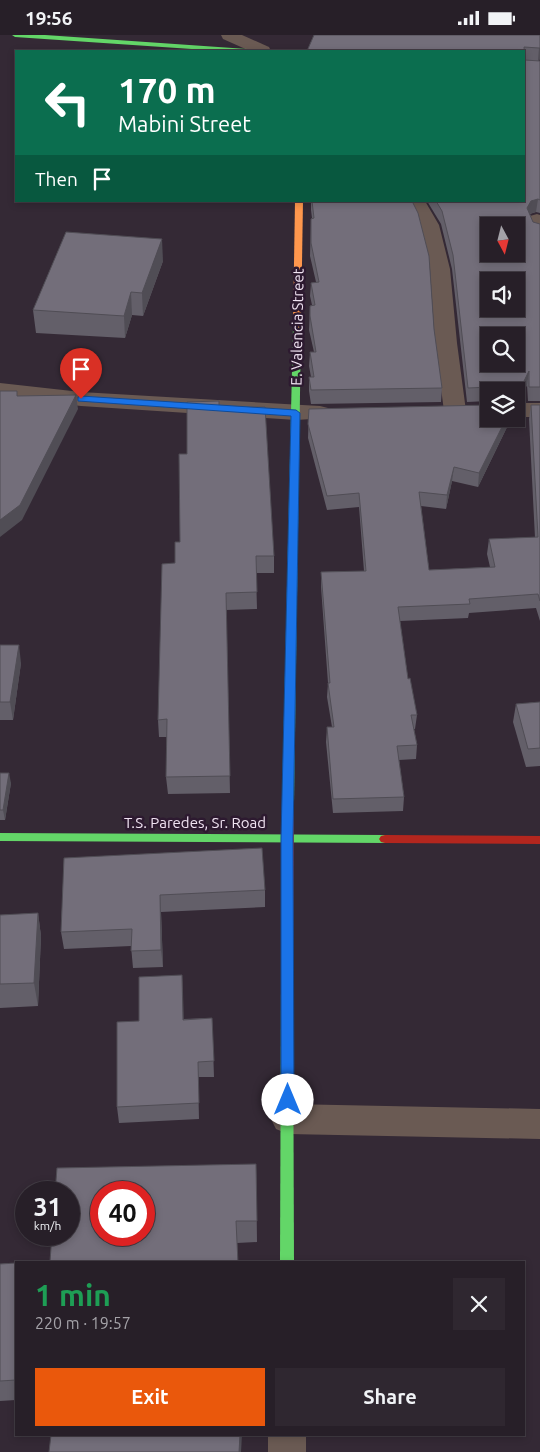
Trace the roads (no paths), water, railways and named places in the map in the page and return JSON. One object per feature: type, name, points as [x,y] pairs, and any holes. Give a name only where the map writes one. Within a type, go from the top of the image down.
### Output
[{"type":"street","points":[[15,35],[232,50]]},
{"type":"street","points":[[229,35],[260,50]]},
{"type":"street","name":"E. Valencia Street","points":[[287,1261],[287,838],[299,202]]},
{"type":"street","points":[[417,202],[429,225],[440,269],[454,411]]},
{"type":"street","points":[[0,390],[81,399],[296,413],[346,412]]},
{"type":"street","points":[[525,410],[540,410]]},
{"type":"street","name":"T.S. Paredes, Sr. Road","points":[[0,837],[540,840]]},
{"type":"street","points":[[288,1119],[518,1125],[540,1123]]},
{"type":"street","points":[[287,1436],[287,1452]]}]
